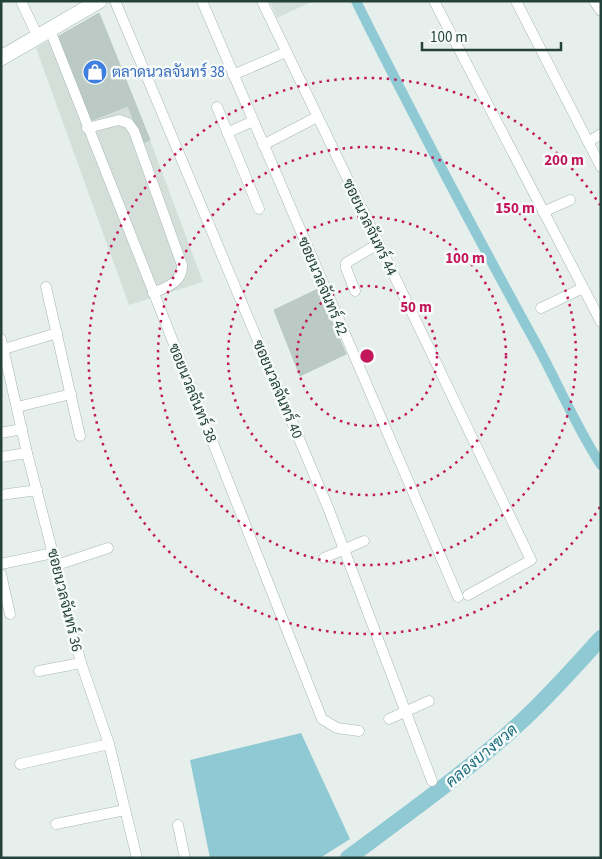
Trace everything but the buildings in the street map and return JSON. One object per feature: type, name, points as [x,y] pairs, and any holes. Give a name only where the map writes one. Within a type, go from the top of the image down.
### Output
[{"type":"main road","points":[[1,58],[99,1]]},
{"type":"street","name":"ซอยนวลจันทร์ 38","points":[[21,1],[44,34],[88,128],[322,719],[337,728],[359,731]]},
{"type":"street","name":"ซอยนวลจันทร์ 40","points":[[115,1],[344,549],[432,781]]},
{"type":"street","name":"ซอยนวลจันทร์ 42","points":[[202,1],[262,145],[463,596],[531,560]]},
{"type":"street","name":"ซอยนวลจันทร์ 44","points":[[262,1],[531,560]]},
{"type":"street","points":[[434,1],[601,322]]},
{"type":"street","points":[[516,1],[601,167]]},
{"type":"street","points":[[594,1],[601,11]]},
{"type":"street","points":[[234,75],[286,52]]},
{"type":"street","points":[[217,107],[259,209]]},
{"type":"street","points":[[262,145],[317,117]]},
{"type":"street","points":[[88,128],[119,120],[128,123],[134,131],[182,265],[182,274],[177,280],[153,293]]},
{"type":"street","points":[[227,133],[253,122]]},
{"type":"street","points":[[588,142],[601,134]]},
{"type":"street","points":[[543,212],[570,200]]},
{"type":"street","points":[[355,291],[346,268],[346,263],[378,244]]},
{"type":"street","points":[[46,287],[80,436]]},
{"type":"street","points":[[541,308],[583,288]]},
{"type":"street","points":[[2,344],[57,333]]},
{"type":"street","name":"ซอยนวลจันทร์ 36","points":[[2,344],[5,372],[17,407],[27,453],[82,663],[109,744],[138,858]]},
{"type":"street","points":[[17,407],[71,394]]},
{"type":"street","points":[[1,433],[22,429]]},
{"type":"street","points":[[1,458],[27,453]]},
{"type":"street","points":[[1,494],[37,490]]},
{"type":"street","points":[[324,558],[364,541]]},
{"type":"street","points":[[57,565],[108,548]]},
{"type":"street","points":[[1,564],[54,553]]},
{"type":"street","points":[[1,574],[10,614]]},
{"type":"street","points":[[40,671],[82,663]]},
{"type":"street","points":[[389,719],[429,702]]},
{"type":"street","points":[[20,764],[109,744]]},
{"type":"street","points":[[56,824],[126,810]]},
{"type":"street","points":[[178,825],[185,858]]},
{"type":"shaded area","points":[[270,1],[313,1],[277,18]]},
{"type":"shaded area","points":[[99,13],[150,140],[203,282],[129,305],[36,48]]},
{"type":"water","points":[[301,733],[350,839],[320,858],[210,858],[190,760]]},
{"type":"waterway","points":[[356,1],[581,432],[601,465]]},
{"type":"waterway","name":"คลองบางขวด","points":[[348,858],[437,792],[522,721],[601,638]]},
{"type":"place","name":"ตลาดนวลจันทร์ 38","points":[[95,72]]}]
